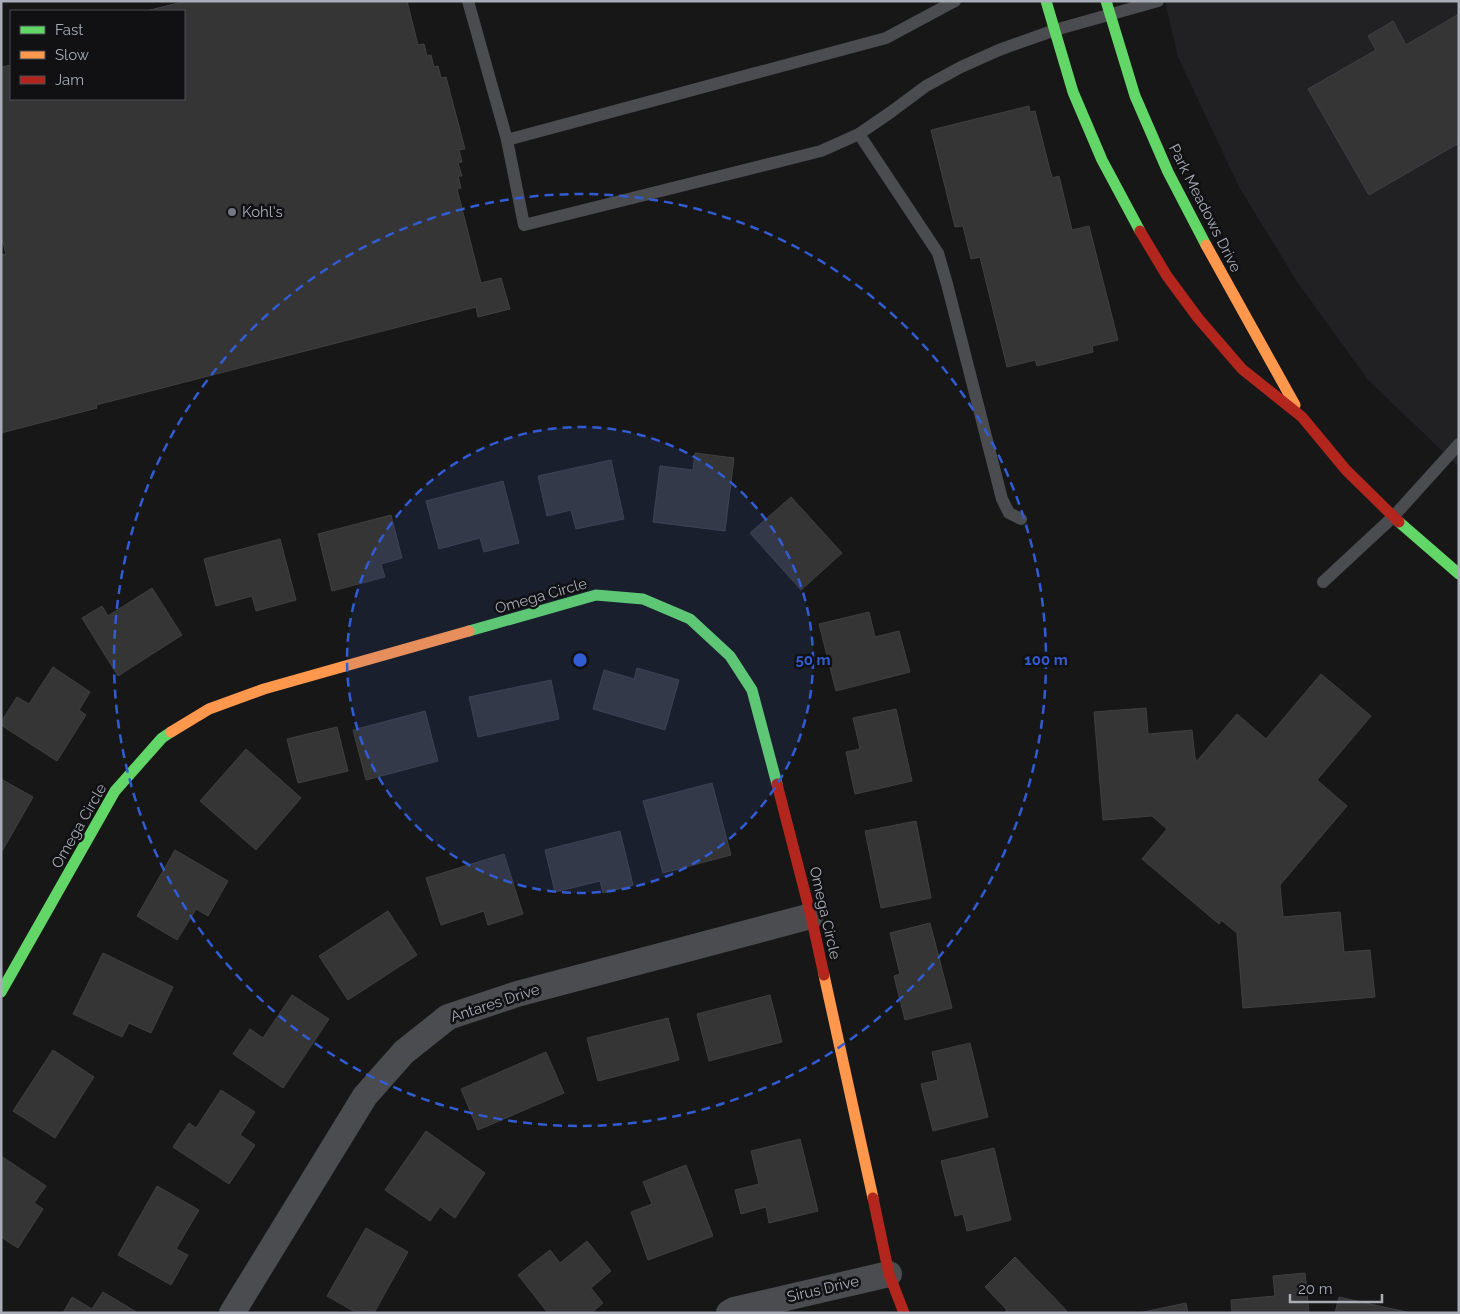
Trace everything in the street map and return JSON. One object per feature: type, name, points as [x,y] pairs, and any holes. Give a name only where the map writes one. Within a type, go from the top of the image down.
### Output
[{"type":"street","name":"Park Meadows Drive","points":[[1046,1],[1073,92],[1102,160],[1134,222],[1167,276],[1198,318],[1242,369],[1302,417]]},
{"type":"street","name":"Park Meadows Drive","points":[[1106,1],[1135,96],[1168,172],[1209,251],[1302,417],[1346,470],[1393,517],[1459,574]]},
{"type":"street","name":"Omega Circle","points":[[1,992],[115,791],[162,738],[209,709],[264,689],[596,595],[643,598],[690,619],[730,656],[752,690],[811,916],[889,1274],[904,1313]]},
{"type":"street","name":"Antares Drive","points":[[232,1313],[365,1096],[404,1052],[448,1017],[517,994],[811,916]]},
{"type":"street","name":"Sirus Drive","points":[[729,1313],[734,1310],[889,1274]]},
{"type":"lane","points":[[468,1],[507,140],[524,225],[821,151],[859,134],[926,86],[961,67],[999,50],[1055,30],[1158,1]]},
{"type":"lane","points":[[507,140],[886,38],[955,1]]},
{"type":"lane","points":[[859,134],[938,253],[1002,500],[1009,513],[1021,519]]},
{"type":"lane","points":[[1323,582],[1393,517],[1459,444]]},
{"type":"shaded area","points":[[1165,1],[1459,1],[1459,467],[1368,380],[1296,280],[1239,187],[1178,57]]},
{"type":"building","name":"Kohl's","points":[[186,1],[407,1],[418,45],[424,44],[427,56],[431,55],[434,67],[438,66],[441,78],[446,77],[465,149],[459,150],[462,162],[458,163],[462,176],[458,176],[461,188],[457,189],[481,283],[501,278],[510,309],[478,317],[476,307],[96,405],[97,408],[1,433],[1,255],[6,254],[1,235],[1,67],[10,65],[10,100],[185,100],[185,10],[150,10]]},
{"type":"building","points":[[1459,14],[1459,143],[1369,195],[1308,89],[1376,50],[1368,36],[1393,21],[1406,45]]},
{"type":"building","points":[[1029,106],[1030,112],[1035,111],[1052,178],[1059,176],[1072,230],[1089,226],[1118,340],[1092,346],[1093,352],[1037,366],[1035,360],[1007,367],[980,257],[971,259],[963,226],[955,227],[931,130]]},
{"type":"building","points":[[695,453],[734,458],[725,531],[653,522],[660,466],[693,470]]},
{"type":"building","points":[[611,460],[624,519],[576,529],[571,510],[547,516],[538,476]]},
{"type":"building","points":[[503,481],[519,543],[484,552],[480,538],[439,549],[426,501]]},
{"type":"building","points":[[791,497],[842,553],[801,590],[750,533]]},
{"type":"building","points":[[391,515],[402,558],[381,564],[385,577],[332,591],[318,534]]},
{"type":"building","points":[[280,539],[296,600],[256,611],[252,596],[216,606],[204,559]]},
{"type":"building","points":[[152,588],[182,635],[118,676],[82,618],[102,606],[108,616]]},
{"type":"building","points":[[869,612],[875,637],[899,631],[910,672],[836,691],[819,624]]},
{"type":"building","points":[[53,667],[90,692],[79,710],[86,715],[57,761],[1,725],[17,697],[29,704]]},
{"type":"building","points":[[637,668],[679,680],[665,730],[593,709],[604,670],[634,679]]},
{"type":"building","points":[[1321,674],[1371,716],[1317,780],[1347,806],[1280,885],[1283,917],[1340,912],[1344,952],[1370,950],[1375,997],[1243,1008],[1237,933],[1221,920],[1219,924],[1142,859],[1167,829],[1152,816],[1103,820],[1094,712],[1146,708],[1148,734],[1192,730],[1197,761],[1237,714],[1266,739]]},
{"type":"building","points":[[551,680],[559,719],[478,737],[469,697]]},
{"type":"building","points":[[896,709],[912,781],[855,794],[846,752],[860,749],[853,718]]},
{"type":"building","points":[[425,711],[438,761],[366,780],[353,730]]},
{"type":"building","points":[[337,727],[348,771],[298,783],[287,739]]},
{"type":"building","points":[[246,749],[301,798],[256,850],[200,801]]},
{"type":"building","points":[[1,779],[33,797],[1,853]]},
{"type":"building","points":[[712,783],[731,855],[663,873],[643,801]]},
{"type":"building","points":[[916,821],[931,898],[881,908],[865,831]]},
{"type":"building","points":[[620,831],[633,885],[603,893],[600,881],[555,892],[545,850]]},
{"type":"building","points":[[175,850],[228,881],[208,916],[196,909],[177,940],[137,916]]},
{"type":"building","points":[[504,854],[523,914],[488,925],[484,911],[441,925],[426,878]]},
{"type":"building","points":[[388,911],[417,955],[348,1000],[319,956]]},
{"type":"building","points":[[930,923],[952,1008],[905,1020],[894,976],[900,974],[890,933]]},
{"type":"building","points":[[103,953],[173,987],[151,1033],[129,1023],[122,1037],[73,1014]]},
{"type":"building","points":[[292,995],[329,1019],[283,1088],[233,1054],[250,1029],[263,1038]]},
{"type":"building","points":[[770,995],[782,1042],[709,1061],[697,1014]]},
{"type":"building","points":[[668,1018],[679,1060],[598,1081],[587,1038]]},
{"type":"building","points":[[970,1043],[988,1117],[933,1131],[921,1084],[938,1080],[932,1052]]},
{"type":"building","points":[[53,1050],[94,1077],[55,1138],[13,1111]]},
{"type":"building","points":[[546,1052],[564,1093],[478,1130],[461,1089]]},
{"type":"building","points":[[221,1090],[255,1112],[240,1135],[255,1145],[229,1184],[173,1147],[189,1123],[196,1128]]},
{"type":"building","points":[[426,1131],[485,1173],[455,1218],[440,1207],[430,1221],[385,1190]]},
{"type":"building","points":[[800,1139],[818,1211],[769,1223],[766,1207],[741,1214],[735,1190],[759,1184],[751,1151]]},
{"type":"building","points":[[994,1148],[1011,1220],[967,1231],[963,1214],[955,1216],[941,1161]]},
{"type":"building","points":[[1,1156],[46,1186],[34,1203],[43,1209],[18,1248],[1,1237]]},
{"type":"building","points":[[686,1165],[713,1236],[648,1260],[631,1212],[652,1204],[643,1182]]},
{"type":"building","points":[[157,1186],[199,1210],[176,1249],[188,1255],[171,1285],[118,1255]]},
{"type":"building","points":[[366,1228],[408,1252],[374,1313],[357,1313],[327,1296]]},
{"type":"building","points":[[587,1241],[611,1271],[591,1288],[603,1303],[591,1313],[548,1313],[518,1275],[550,1250],[560,1263]]},
{"type":"building","points":[[1015,1257],[1067,1311],[1065,1313],[1004,1313],[1007,1310],[985,1287]]},
{"type":"building","points":[[1305,1273],[1309,1313],[1232,1313],[1231,1300],[1275,1296],[1273,1276]]},
{"type":"building","points":[[103,1292],[138,1313],[63,1313],[72,1297],[92,1309]]},
{"type":"building","points":[[1339,1297],[1411,1313],[1335,1313]]},
{"type":"building","points":[[1186,1303],[1188,1313],[1139,1313]]},
{"type":"traffic: fast","points":[[1046,1],[1073,92],[1102,160],[1140,231]]},
{"type":"traffic: fast","points":[[1106,1],[1135,96],[1168,172],[1206,245]]},
{"type":"traffic: fast","points":[[1399,522],[1459,574]]},
{"type":"traffic: fast","points":[[469,631],[596,595],[643,599],[690,619],[730,656],[752,690],[777,784]]},
{"type":"traffic: fast","points":[[1,992],[115,791],[162,738],[171,732]]},
{"type":"traffic: slow","points":[[1206,245],[1295,405]]},
{"type":"traffic: slow","points":[[171,732],[209,709],[264,689],[469,631]]},
{"type":"traffic: slow","points":[[824,975],[873,1198]]},
{"type":"traffic: jam","points":[[1140,231],[1167,276],[1198,318],[1242,369],[1302,417],[1346,470],[1399,522]]},
{"type":"traffic: jam","points":[[777,784],[824,975]]},
{"type":"traffic: jam","points":[[873,1198],[889,1274],[904,1313]]},
{"type":"place","name":"Kohl's","points":[[232,212]]}]
